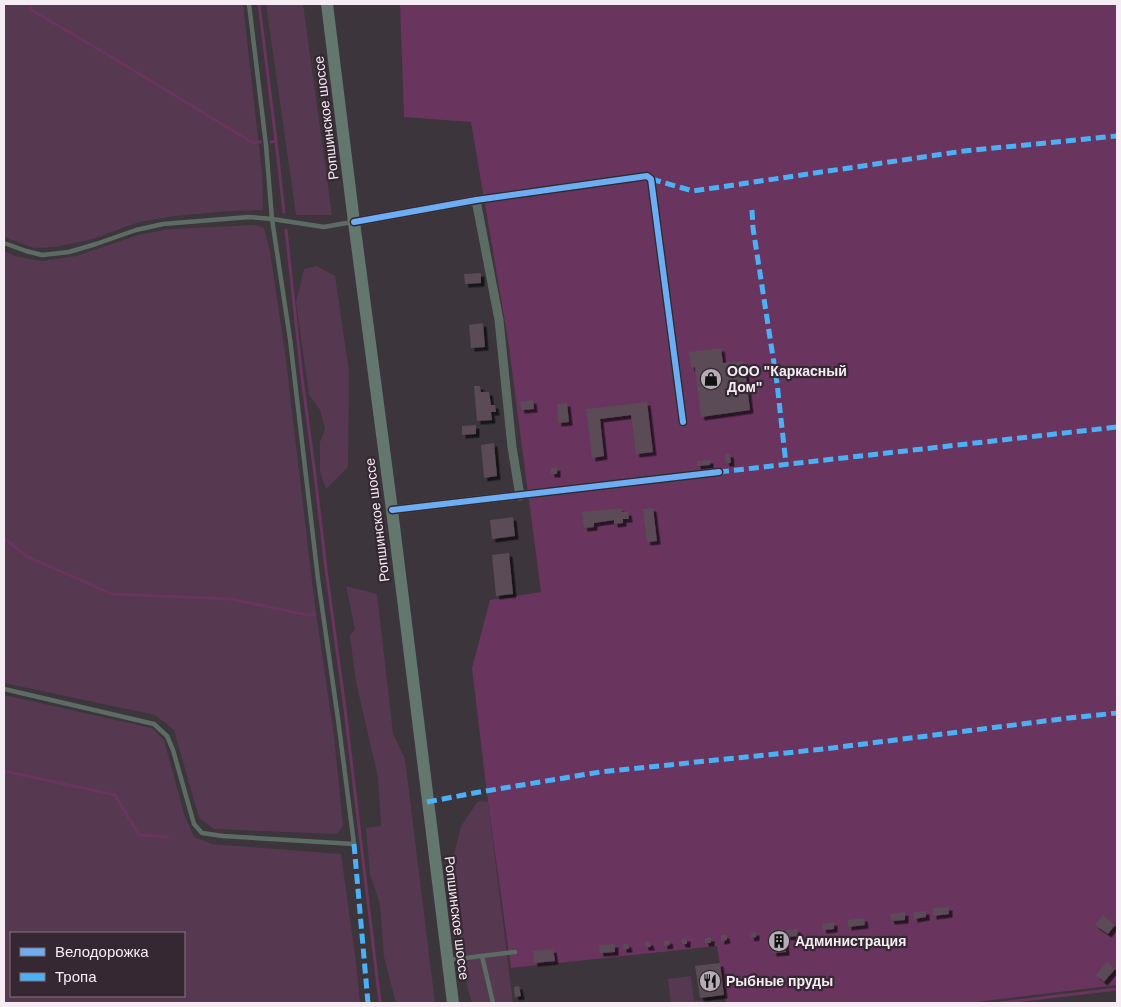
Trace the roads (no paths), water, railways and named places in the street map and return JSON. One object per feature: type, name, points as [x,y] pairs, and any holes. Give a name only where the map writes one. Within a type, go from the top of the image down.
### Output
[{"type":"main road","name":"Ропшинское шоссе","points":[[328,4],[453,1003]]},
{"type":"street","points":[[354,222],[476,200],[647,176],[651,179],[682,422]]},
{"type":"street","points":[[476,200],[499,320],[512,447],[520,496]]},
{"type":"street","points":[[392,510],[719,472]]},
{"type":"lane","points":[[4,689],[154,724],[167,736],[173,750],[194,824],[202,833],[222,836],[354,844],[318,579],[290,339],[272,219],[266,145],[249,4]]},
{"type":"lane","points":[[4,243],[26,251],[42,254],[69,252],[136,230],[163,224],[249,217],[324,227],[354,222]]},
{"type":"lane","points":[[448,960],[515,952]]},
{"type":"lane","points":[[482,956],[493,1003]]},
{"type":"waterway","points":[[30,4],[31,10],[253,143],[260,142]]},
{"type":"waterway","points":[[259,4],[284,212]]},
{"type":"waterway","points":[[271,142],[276,141]]},
{"type":"waterway","points":[[286,230],[302,378],[345,709],[380,1003]]},
{"type":"waterway","points":[[4,538],[26,556],[112,594],[231,599],[307,615],[314,614]]},
{"type":"waterway","points":[[4,771],[115,795],[139,835],[168,837]]},
{"type":"waterway","points":[[999,1003],[1117,989]]},
{"type":"place","name":"ООО \"Каркасный Дом\"","points":[[711,379]]},
{"type":"place","name":"Администрация","points":[[779,941]]},
{"type":"place","name":"Рыбные пруды","points":[[710,981]]}]
